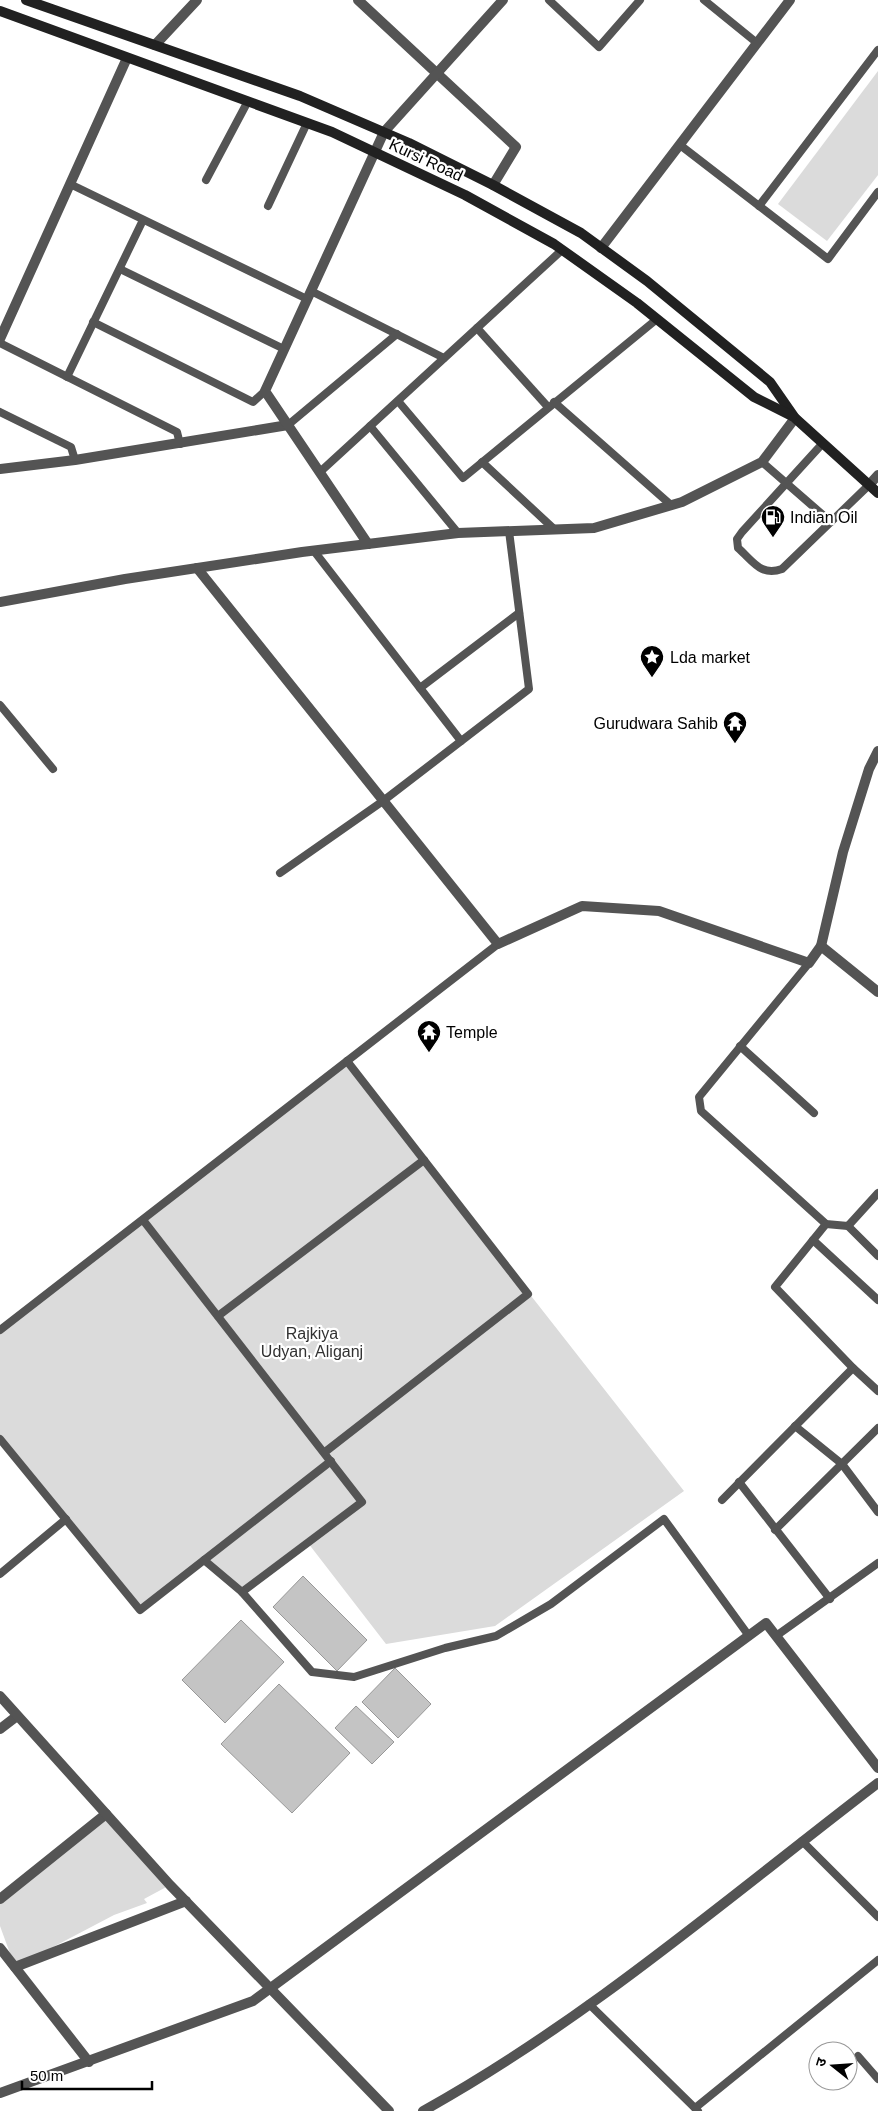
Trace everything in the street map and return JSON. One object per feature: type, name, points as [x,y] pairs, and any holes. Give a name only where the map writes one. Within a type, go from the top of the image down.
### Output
[{"type":"main road","name":"Kursi Road","points":[[26,0],[300,96],[384,132],[493,185],[581,233],[646,281],[770,382],[796,418],[878,493]]},
{"type":"main road","name":"Kursi Road","points":[[0,11],[332,132],[465,195],[562,250],[657,319],[754,397],[796,418]]},
{"type":"street","points":[[155,45],[197,0]]},
{"type":"street","points":[[358,0],[516,147],[493,185]]},
{"type":"street","points":[[368,544],[265,391],[384,132],[503,0]]},
{"type":"street","points":[[601,248],[790,0]]},
{"type":"street","points":[[0,339],[127,58]]},
{"type":"street","points":[[0,602],[197,568],[368,544],[458,533],[594,528],[682,502],[762,462],[796,418]]},
{"type":"street","points":[[0,469],[75,460],[288,426]]},
{"type":"street","points":[[869,485],[878,475]]},
{"type":"street","points":[[197,568],[498,944],[582,906],[660,911],[809,963],[821,946],[843,852],[869,769],[878,754]]},
{"type":"street","points":[[821,946],[878,992]]},
{"type":"street","points":[[0,2093],[254,2001],[766,1623],[878,1768]]},
{"type":"street","points":[[0,1696],[186,1901],[389,2111]]},
{"type":"street","points":[[0,1729],[18,1716]]},
{"type":"street","points":[[423,2111],[466,2087],[633,1974],[878,1783]]},
{"type":"street","points":[[0,1899],[106,1814]]},
{"type":"street","points":[[15,1967],[186,1901]]},
{"type":"street","points":[[0,1948],[89,2062]]},
{"type":"lane","points":[[549,0],[599,47],[640,0]]},
{"type":"lane","points":[[704,0],[757,43]]},
{"type":"lane","points":[[759,206],[878,50]]},
{"type":"lane","points":[[206,180],[248,101]]},
{"type":"lane","points":[[268,206],[307,123]]},
{"type":"lane","points":[[680,145],[828,259],[878,192]]},
{"type":"lane","points":[[70,184],[143,220],[396,334],[444,358]]},
{"type":"lane","points":[[67,377],[143,220]]},
{"type":"lane","points":[[320,472],[562,250]]},
{"type":"lane","points":[[120,269],[284,349]]},
{"type":"lane","points":[[398,400],[463,478],[657,319]]},
{"type":"lane","points":[[93,322],[253,402],[265,391]]},
{"type":"lane","points":[[477,328],[551,404],[671,505]]},
{"type":"lane","points":[[288,426],[396,334]]},
{"type":"lane","points":[[0,343],[177,432],[180,444]]},
{"type":"lane","points":[[0,412],[71,448],[75,460]]},
{"type":"lane","points":[[370,426],[458,533]]},
{"type":"lane","points":[[823,443],[737,539],[738,548],[765,572],[774,572],[782,569],[869,485]]},
{"type":"lane","points":[[482,462],[554,530]]},
{"type":"lane","points":[[762,462],[832,522]]},
{"type":"lane","points":[[280,873],[383,801],[529,689],[509,531]]},
{"type":"lane","points":[[314,551],[461,741]]},
{"type":"lane","points":[[420,688],[519,613]]},
{"type":"lane","points":[[0,705],[54,770]]},
{"type":"lane","points":[[0,1330],[498,944]]},
{"type":"lane","points":[[809,963],[699,1097],[701,1111],[826,1224],[848,1226],[878,1256]]},
{"type":"lane","points":[[740,1046],[814,1113]]},
{"type":"lane","points":[[325,1452],[528,1294],[347,1061]]},
{"type":"lane","points":[[218,1316],[424,1160]]},
{"type":"lane","points":[[848,1226],[878,1193]]},
{"type":"lane","points":[[143,1220],[362,1502],[242,1592]]},
{"type":"lane","points":[[826,1224],[775,1287],[853,1368],[878,1391]]},
{"type":"lane","points":[[813,1240],[878,1300]]},
{"type":"lane","points":[[722,1500],[853,1368]]},
{"type":"lane","points":[[796,1426],[842,1464],[878,1512]]},
{"type":"lane","points":[[775,1530],[878,1428]]},
{"type":"lane","points":[[0,1439],[140,1610],[331,1461]]},
{"type":"lane","points":[[739,1482],[830,1599]]},
{"type":"lane","points":[[0,1574],[66,1519]]},
{"type":"lane","points":[[204,1560],[242,1592],[312,1672],[354,1678],[445,1648],[496,1636],[551,1604],[664,1519],[749,1636]]},
{"type":"lane","points":[[776,1636],[878,1564]]},
{"type":"lane","points":[[802,1841],[878,1917]]},
{"type":"lane","points":[[589,2004],[697,2110],[878,1960]]},
{"type":"lane","points":[[858,2056],[878,2079]]},
{"type":"green space","points":[[878,71],[878,175],[827,241],[778,204]]},
{"type":"green space","name":"Rajkiya Udyan, Aliganj","points":[[347,1061],[684,1491],[495,1626],[386,1644],[308,1543],[242,1592],[204,1560],[140,1610],[0,1439],[0,1330]]},
{"type":"green space","points":[[106,1814],[170,1885],[144,1899],[147,1903],[114,1915],[15,1967],[0,1926],[0,1899]]},
{"type":"building","points":[[303,1576],[367,1640],[337,1671],[273,1607]]},
{"type":"building","points":[[241,1620],[284,1662],[225,1723],[182,1680]]},
{"type":"building","points":[[395,1668],[431,1704],[398,1738],[362,1702]]},
{"type":"building","points":[[279,1684],[350,1753],[292,1813],[221,1744]]},
{"type":"building","points":[[356,1706],[394,1742],[372,1764],[335,1728]]},
{"type":"place","name":"Indian Oil","points":[[773,538]]},
{"type":"place","name":"Lda market","points":[[652,678]]},
{"type":"place","name":"Gurudwara Sahib","points":[[735,744]]},
{"type":"place","name":"Temple","points":[[429,1053]]}]
